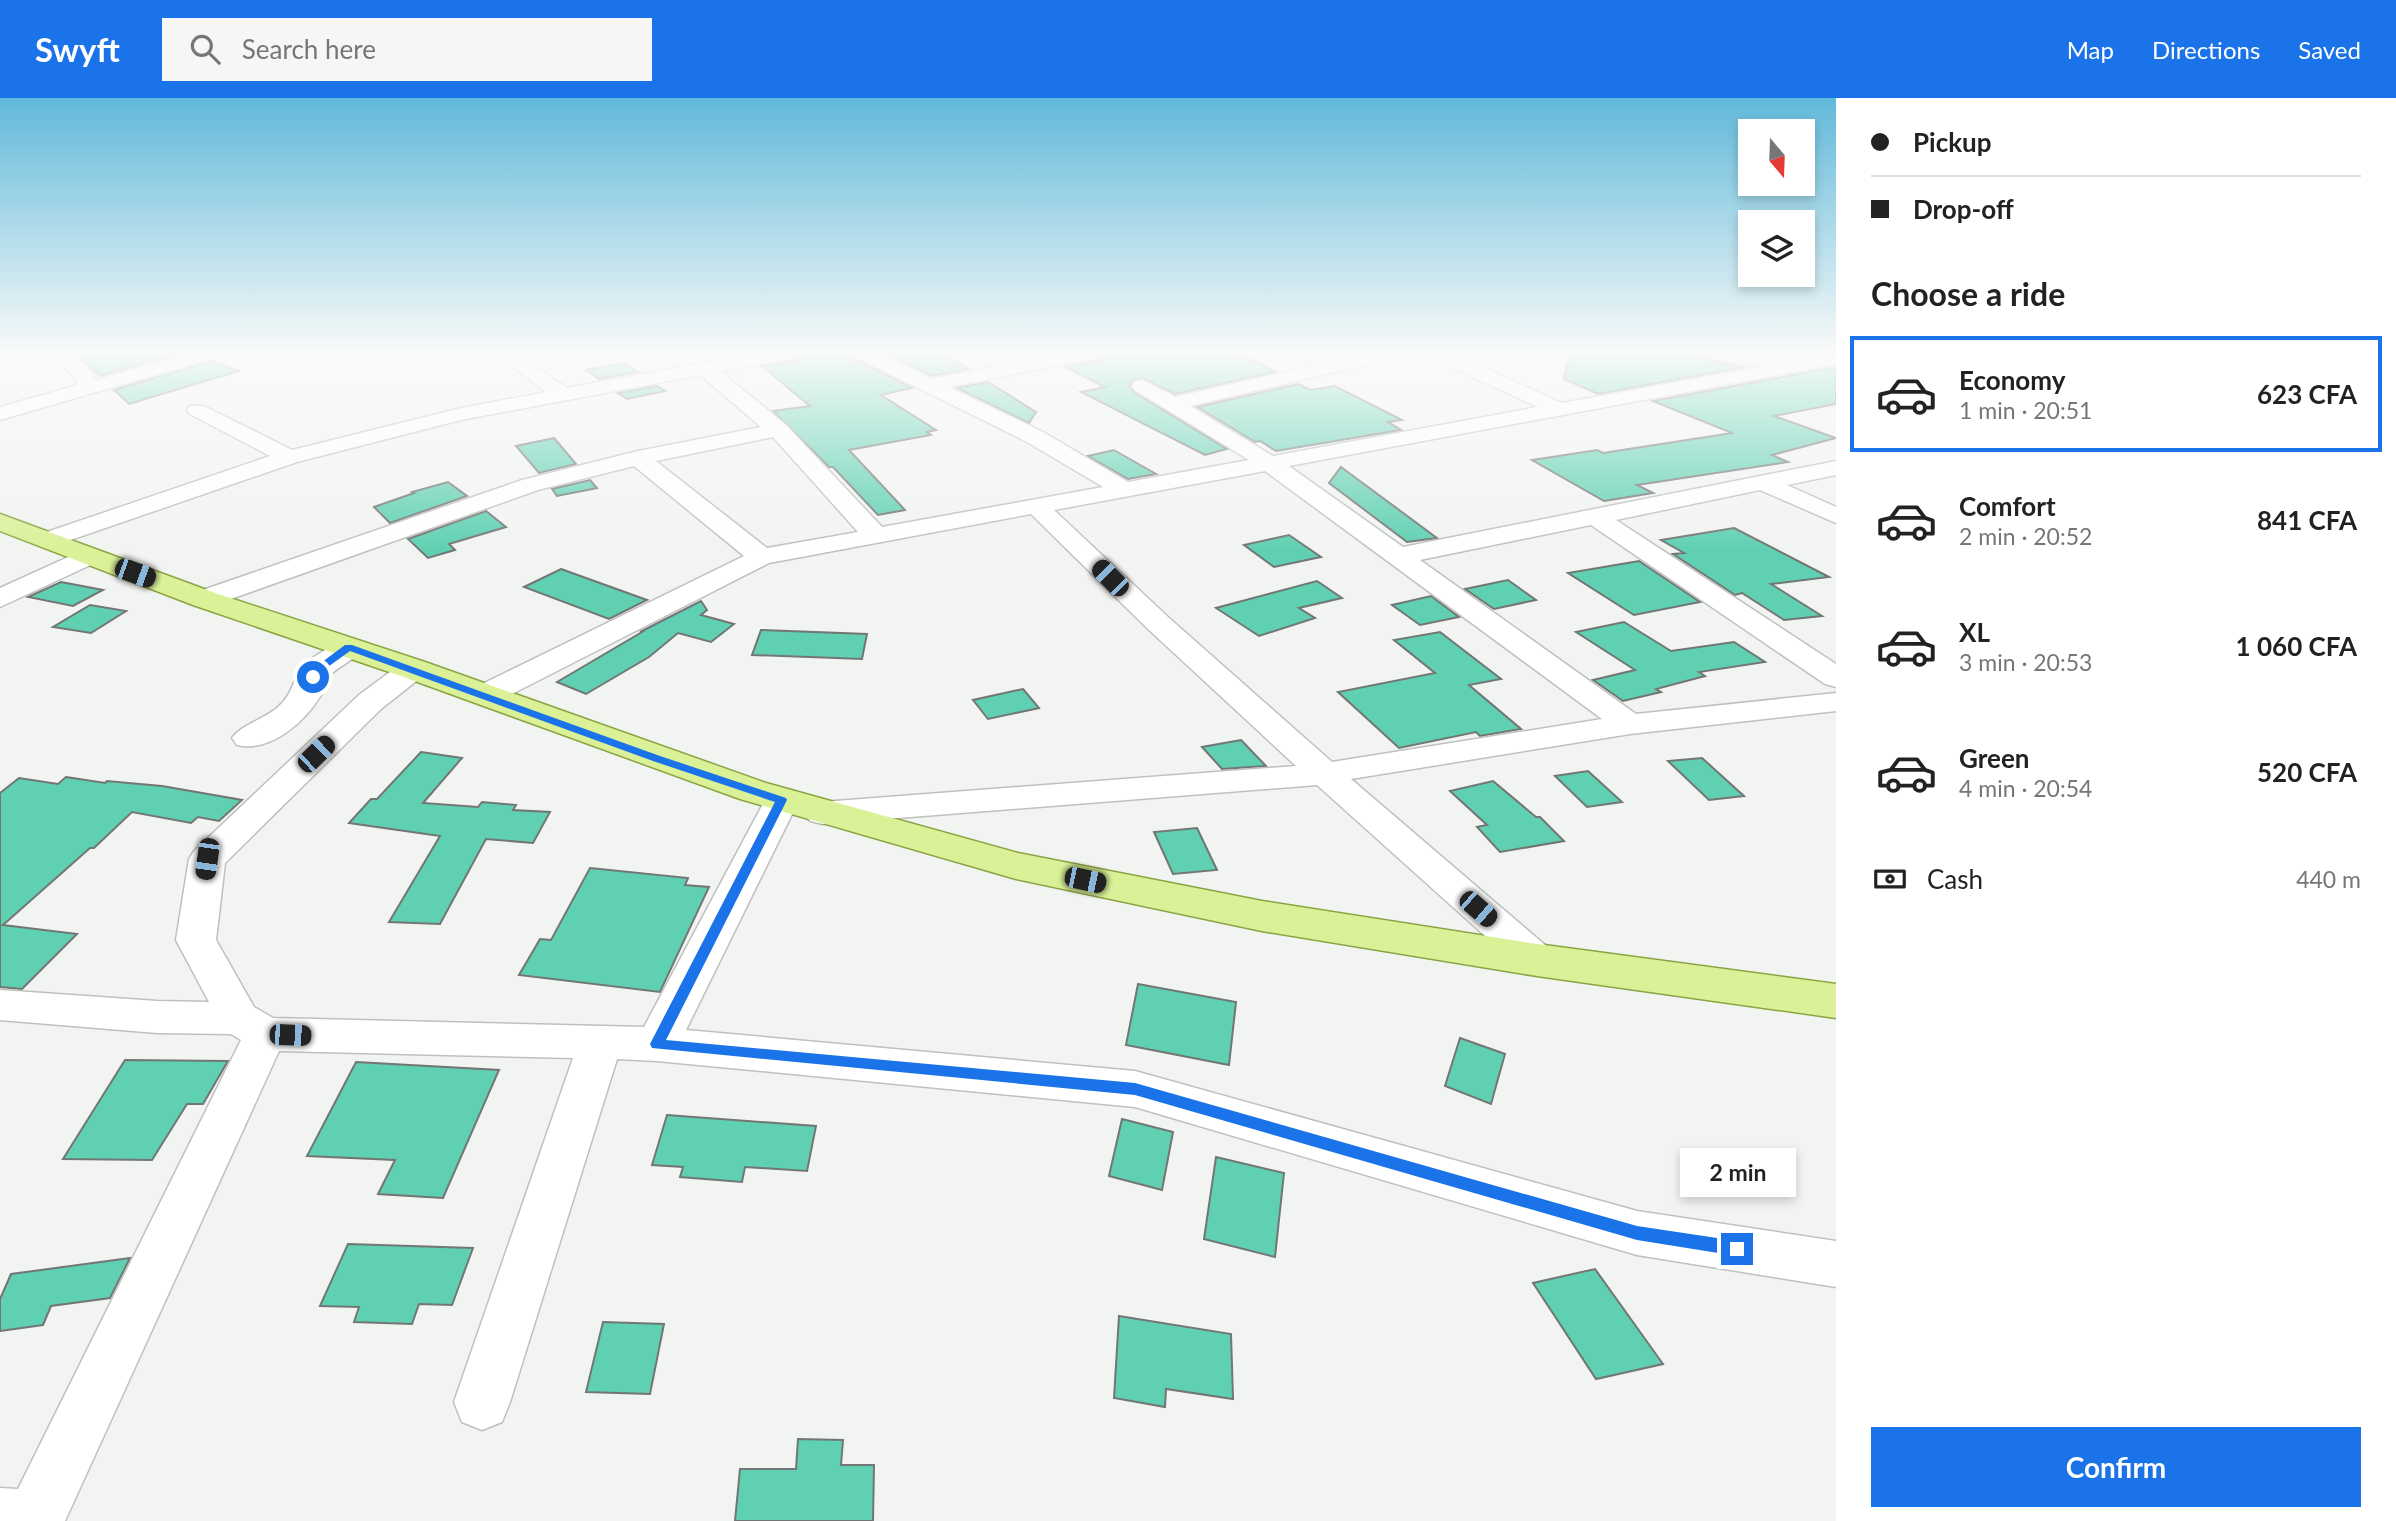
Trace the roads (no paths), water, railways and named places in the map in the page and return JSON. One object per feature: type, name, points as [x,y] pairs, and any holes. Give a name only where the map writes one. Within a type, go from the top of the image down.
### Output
[{"type":"main road","points":[[0,522],[204,599],[413,669],[657,759],[822,813],[1016,866],[1177,900],[1537,960],[1836,1001]]},
{"type":"street","points":[[215,419],[289,457]]},
{"type":"street","points":[[47,540],[289,457],[439,419]]},
{"type":"street","points":[[765,419],[876,536]]},
{"type":"street","points":[[1000,419],[1123,489]]},
{"type":"street","points":[[1199,419],[1268,462],[1630,724]]},
{"type":"street","points":[[485,695],[762,557],[1502,419]]},
{"type":"street","points":[[204,599],[530,485],[638,458],[778,430]]},
{"type":"street","points":[[638,458],[762,557]]},
{"type":"street","points":[[1399,556],[1836,468]]},
{"type":"street","points":[[1765,484],[1836,516]]},
{"type":"street","points":[[1036,506],[1128,597],[1322,774],[1537,960]]},
{"type":"street","points":[[1596,517],[1836,678]]},
{"type":"street","points":[[0,599],[88,556]]},
{"type":"street","points":[[248,738],[259,735],[291,711],[313,684],[313,673],[349,648]]},
{"type":"street","points":[[252,1026],[196,940],[207,859],[370,702],[413,669]]},
{"type":"street","points":[[822,813],[1322,774],[1630,724],[1836,702]]},
{"type":"street","points":[[657,1044],[782,800]]},
{"type":"street","points":[[0,1005],[252,1026],[657,1044],[1135,1089],[1637,1233],[1836,1264]]},
{"type":"street","points":[[23,1520],[252,1026]]},
{"type":"street","points":[[482,1402],[601,1041]]}]
